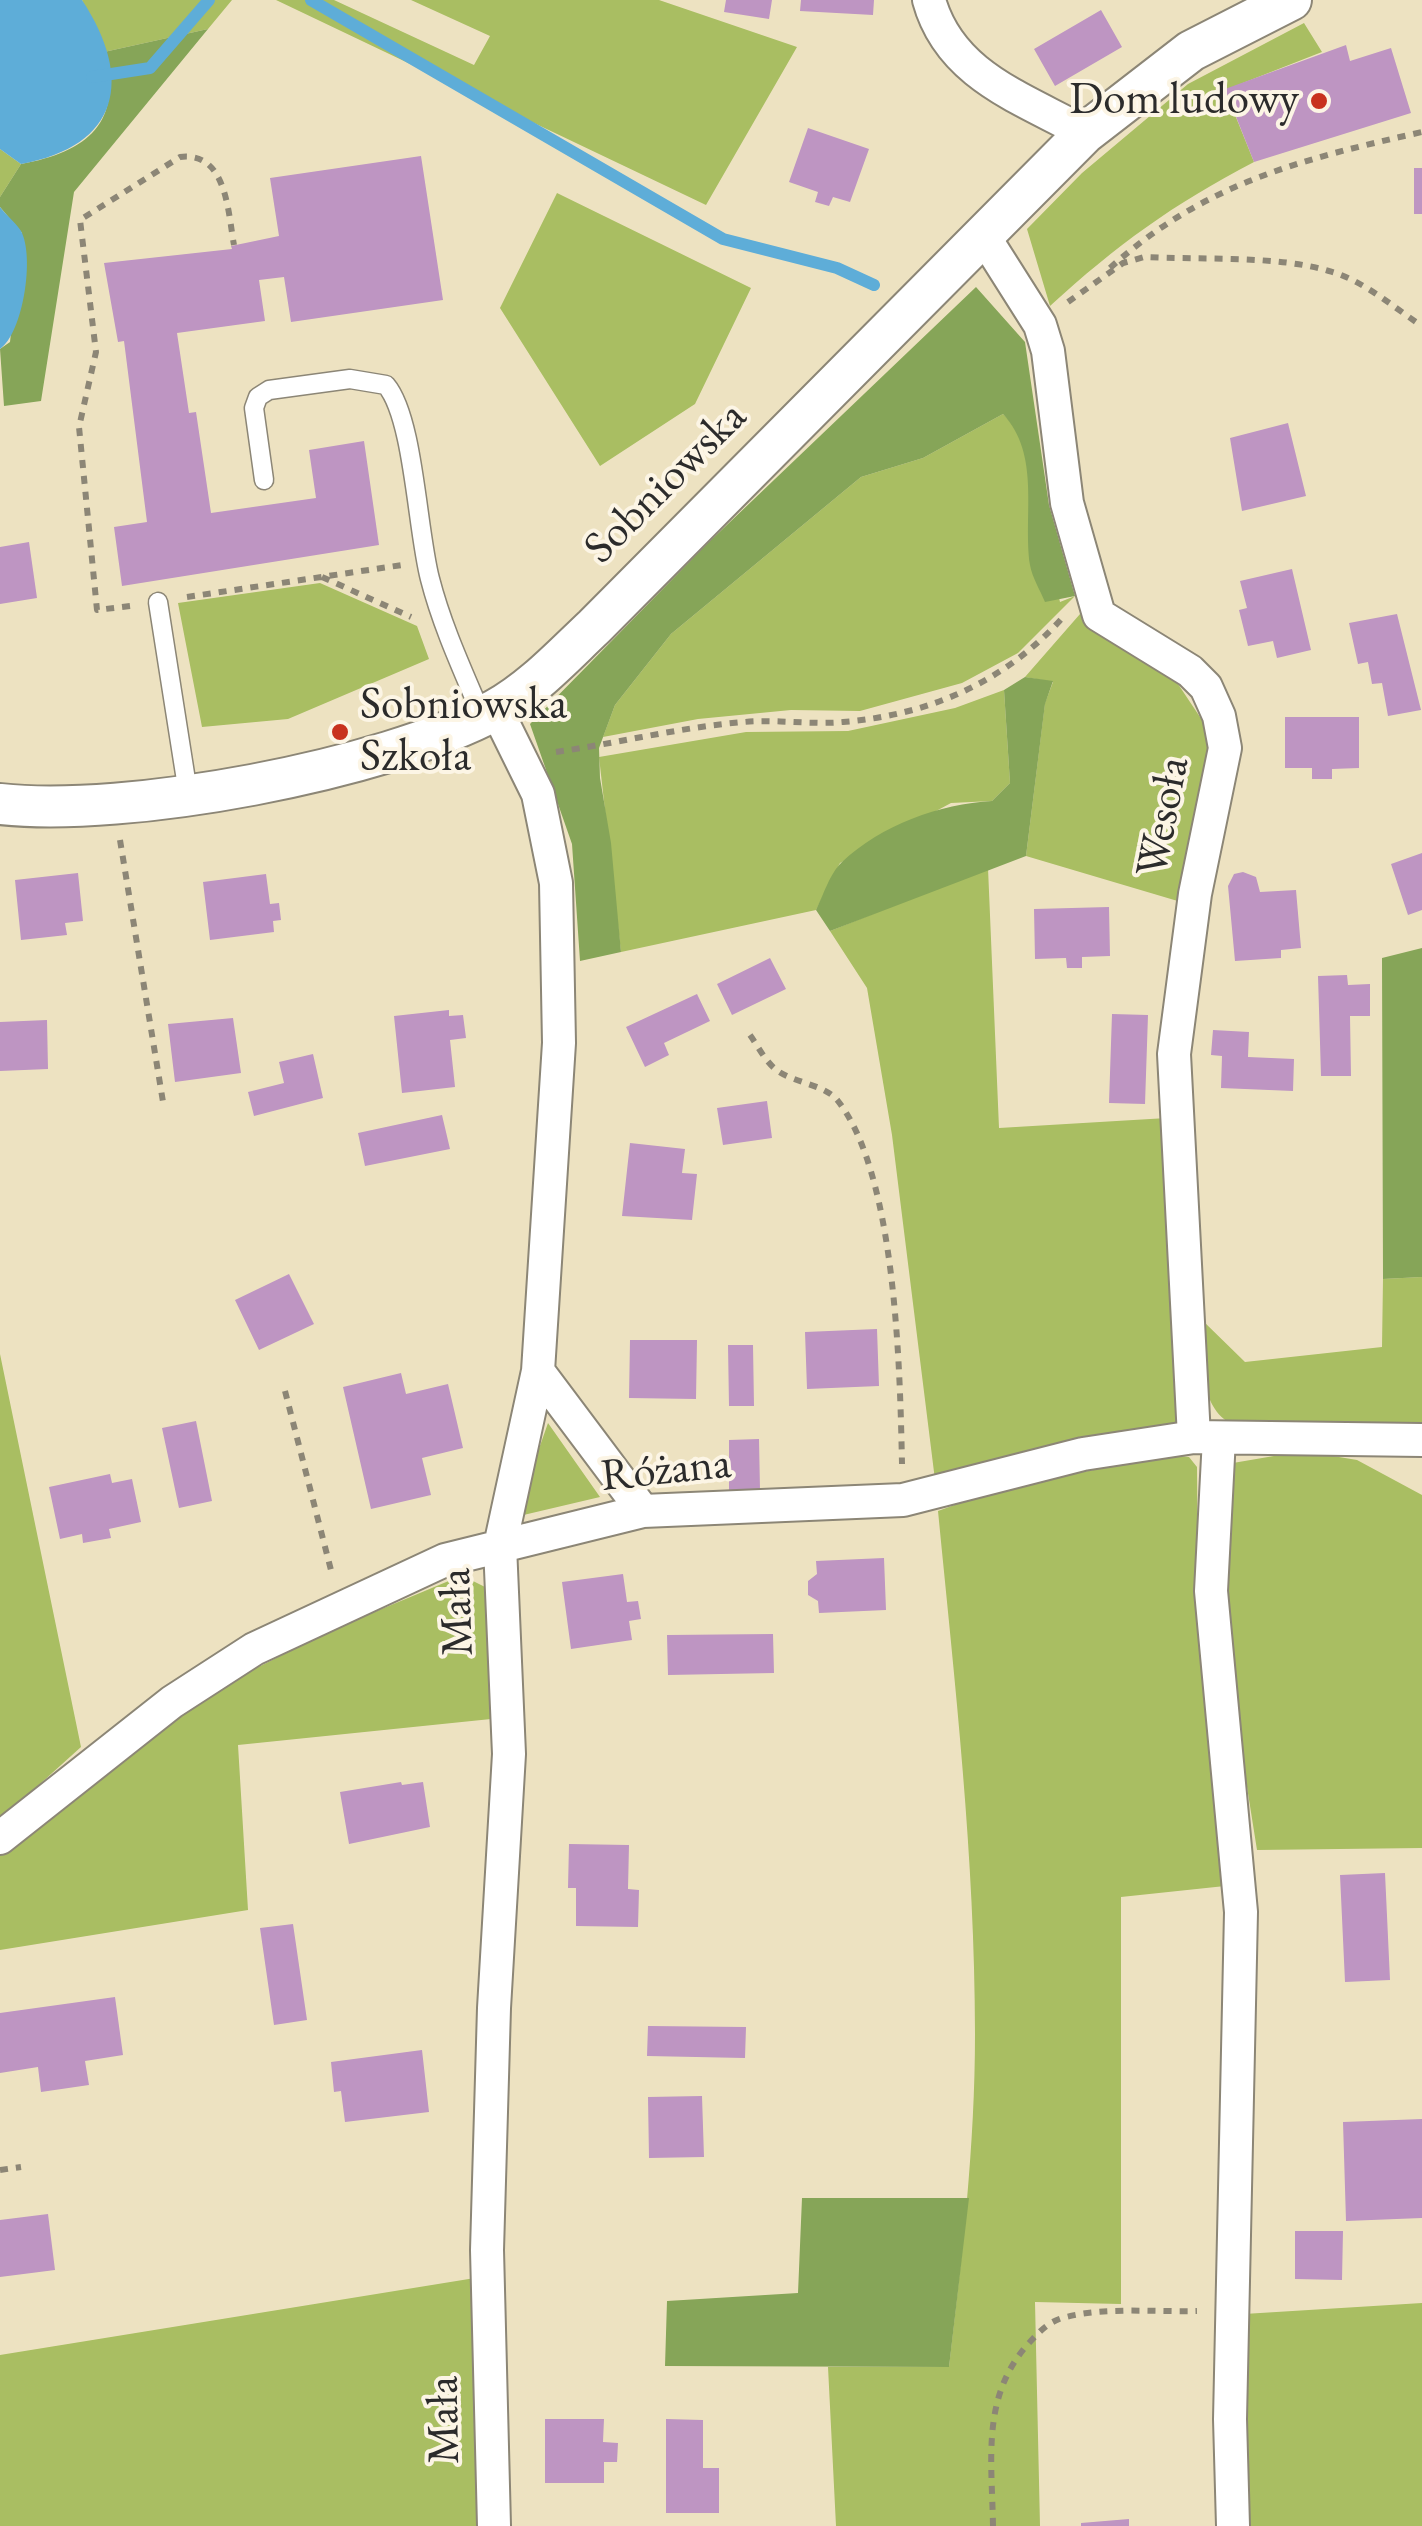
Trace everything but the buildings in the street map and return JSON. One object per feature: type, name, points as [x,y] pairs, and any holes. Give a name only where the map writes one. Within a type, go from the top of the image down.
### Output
[{"type":"street","points":[[930,0],[935,20],[972,72],[1085,133]]},
{"type":"street","name":"Sobniowska","points":[[0,804],[114,804],[386,754],[489,713],[520,694],[594,627],[1085,133],[1191,51],[1292,0]]},
{"type":"street","name":"Wesoła","points":[[983,235],[1040,324],[1048,351],[1067,504],[1099,615],[1190,672],[1206,688],[1219,716],[1224,748],[1195,894],[1174,1054],[1206,1438],[1211,1591],[1241,1912],[1233,2310],[1234,2526]]},
{"type":"street","name":"Mała","points":[[489,713],[520,758],[538,794],[556,883],[559,1043],[538,1371],[500,1546],[509,1754],[494,2008],[488,2250],[494,2526]]},
{"type":"street","points":[[538,1371],[643,1511]]},
{"type":"street","name":"Różana","points":[[0,1838],[172,1702],[254,1649],[445,1560],[643,1511],[903,1500],[1082,1454],[1206,1438],[1422,1440]]},
{"type":"lane","points":[[264,480],[254,408],[258,398],[269,390],[350,379],[386,385],[396,397],[402,415],[421,540],[435,596],[489,713]]},
{"type":"lane","points":[[158,602],[188,793]]},
{"type":"path","points":[[1040,324],[1137,244],[1218,192],[1294,163],[1422,132]]},
{"type":"path","points":[[234,245],[221,182],[212,168],[193,156],[180,157],[84,215],[79,228],[96,352],[79,427],[98,610],[408,564]]},
{"type":"path","points":[[1098,279],[1144,258],[1328,270],[1354,281],[1422,326]]},
{"type":"path","points":[[320,576],[427,624]]},
{"type":"path","points":[[520,758],[740,722],[840,722],[932,702],[980,687],[1035,649],[1089,586]]},
{"type":"path","points":[[114,804],[164,1108]]},
{"type":"path","points":[[750,1035],[775,1070],[835,1096],[856,1126],[875,1172],[900,1368],[903,1500]]},
{"type":"path","points":[[285,1391],[334,1581],[346,1606]]},
{"type":"path","points":[[0,2170],[20,2167]]},
{"type":"path","points":[[993,2526],[991,2423],[995,2397],[1018,2356],[1042,2329],[1071,2315],[1233,2310]]},
{"type":"green space","points":[[82,0],[232,0],[208,29],[104,52]]},
{"type":"green space","points":[[276,0],[334,0],[474,65],[490,36],[411,0],[659,0],[797,47],[706,205]]},
{"type":"green space","points":[[1304,23],[1322,52],[1225,90],[1254,162],[1147,227],[1050,306],[1027,229],[1082,173],[1188,84]]},
{"type":"green space","points":[[208,29],[74,192],[41,401],[4,406],[0,349],[10,342],[22,233],[0,207],[0,197],[21,164],[65,151],[95,130],[109,97],[104,52]]},
{"type":"green space","points":[[0,149],[21,164],[0,197]]},
{"type":"green space","points":[[557,193],[751,288],[695,404],[600,466],[500,308]]},
{"type":"green space","points":[[976,287],[1025,342],[1049,505],[1075,596],[1045,602],[1034,579],[1028,546],[1026,466],[1015,430],[1003,414],[923,458],[861,477],[671,634],[615,705],[599,748],[621,952],[580,961],[572,844],[530,724],[708,543]]},
{"type":"green space","points":[[1003,414],[1020,432],[1060,602],[1075,596],[1018,653],[962,683],[860,711],[791,710],[698,719],[603,737],[615,705],[671,634],[861,477],[923,458]]},
{"type":"green space","points":[[320,583],[417,626],[429,659],[288,719],[202,727],[178,603]]},
{"type":"green space","points":[[1080,614],[1174,678],[1202,720],[1211,750],[1181,902],[1026,856],[1045,703],[1053,682],[1025,677]]},
{"type":"green space","points":[[1025,677],[1053,681],[1045,704],[1026,856],[830,931],[816,910],[842,862],[893,827],[932,812],[992,801],[1010,783],[1004,690]]},
{"type":"green space","points":[[1004,690],[1010,783],[992,801],[951,803],[840,863],[816,910],[621,952],[599,757],[746,732],[848,731],[955,708]]},
{"type":"green space","points":[[988,868],[999,1128],[1167,1118],[1180,1428],[935,1480],[892,1135],[867,988],[830,931]]},
{"type":"green space","points":[[1422,948],[1422,1277],[1383,1279],[1382,958]]},
{"type":"green space","points":[[1422,1277],[1422,1430],[1238,1427],[1215,1409],[1205,1382],[1201,1319],[1245,1362],[1382,1347],[1383,1279]]},
{"type":"green space","points":[[0,1354],[81,1747],[0,1820]]},
{"type":"green space","points":[[548,1423],[600,1497],[515,1517]]},
{"type":"green space","points":[[1303,1451],[1357,1460],[1422,1495],[1422,1848],[1257,1850],[1231,1686],[1222,1566],[1233,1463]]},
{"type":"green space","points":[[1172,1455],[1189,1457],[1197,1467],[1198,1603],[1225,1886],[1121,1897],[1121,2304],[1035,2302],[1040,2526],[836,2526],[828,2367],[949,2367],[963,2242],[973,2118],[972,1903],[938,1511],[1004,1487]]},
{"type":"green space","points":[[451,1580],[471,1580],[487,1588],[491,1719],[238,1745],[248,1910],[0,1950],[0,1852],[216,1688],[341,1626]]},
{"type":"green space","points":[[802,2198],[969,2198],[949,2367],[665,2366],[667,2301],[798,2293]]},
{"type":"green space","points":[[475,2278],[481,2526],[0,2526],[0,2355]]},
{"type":"green space","points":[[1422,2303],[1422,2526],[1245,2526],[1244,2314]]},
{"type":"water","points":[[0,0],[82,0],[108,56],[112,82],[108,105],[98,125],[80,142],[54,155],[21,164],[0,149]]},
{"type":"water","points":[[0,207],[21,231],[27,276],[15,327],[0,349]]},
{"type":"waterway","points":[[92,77],[150,68],[209,0]]},
{"type":"waterway","points":[[311,0],[723,239],[837,268],[874,285]]},
{"type":"place","name":"Dom ludowy","points":[[1319,101]]},
{"type":"place","name":"Sobniowska Szkoła","points":[[340,732]]}]
